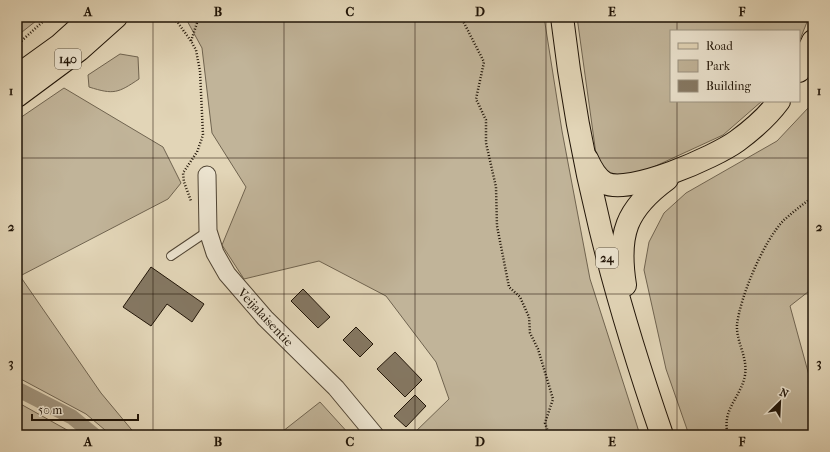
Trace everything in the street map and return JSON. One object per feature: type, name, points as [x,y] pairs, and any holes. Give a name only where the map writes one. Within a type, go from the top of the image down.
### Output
[{"type":"main road","name":"140","points":[[17,76],[60,45],[91,17]]},
{"type":"main road","name":"140","points":[[17,96],[79,50],[116,17]]},
{"type":"main road","name":"24","points":[[562,17],[581,148],[611,276],[639,368],[662,435]]},
{"type":"main road","points":[[800,69],[813,41]]},
{"type":"main road","points":[[581,148],[598,178],[605,183],[615,186],[627,186],[643,182],[681,168],[736,142],[755,126],[778,102]]},
{"type":"main road","points":[[639,368],[622,271],[624,236],[634,210],[644,197],[681,168]]},
{"type":"street","name":"Veijalaisentie","points":[[207,175],[208,231],[215,253],[227,274],[265,318],[336,388],[375,435]]},
{"type":"lane","points":[[171,256],[208,231]]},
{"type":"path","points":[[17,45],[48,17]]},
{"type":"path","points":[[171,17],[178,23],[192,41],[196,50],[200,71],[203,135]]},
{"type":"path","points":[[192,41],[199,17]]},
{"type":"path","points":[[461,17],[484,62],[476,99],[486,120],[486,143],[496,187],[498,226],[509,287],[520,297],[529,317],[530,333],[538,349],[553,399],[545,423],[549,435]]},
{"type":"path","points":[[728,435],[726,419],[745,375],[745,362],[737,339],[737,324],[745,291],[763,251],[783,221],[813,197]]},
{"type":"green space","points":[[17,17],[41,17],[17,36]]},
{"type":"green space","points":[[185,17],[544,17],[562,131],[590,279],[640,435],[412,435],[449,399],[436,362],[386,296],[319,261],[244,279],[222,245],[246,187],[212,133],[202,48]]},
{"type":"green space","points":[[577,17],[809,17],[800,40],[800,30],[670,30],[670,102],[761,102],[723,135],[636,175],[608,174],[596,154]]},
{"type":"green space","points":[[120,54],[138,57],[139,79],[121,90],[110,92],[89,87],[88,75]]},
{"type":"green space","points":[[64,88],[163,147],[181,183],[168,199],[20,276],[101,393],[136,435],[111,435],[86,414],[17,377],[17,120]]},
{"type":"green space","points":[[813,99],[813,288],[790,306],[813,390],[813,435],[689,435],[666,369],[644,270],[649,242],[664,213],[686,193],[777,141],[809,107]]},
{"type":"green space","points":[[17,402],[76,435],[17,435]]},
{"type":"green space","points":[[320,402],[350,435],[278,435]]},
{"type":"building","points":[[151,267],[204,304],[192,322],[167,304],[151,326],[123,307]]},
{"type":"building","points":[[303,289],[330,317],[318,328],[291,301]]},
{"type":"building","points":[[356,327],[373,344],[360,357],[343,340]]},
{"type":"building","points":[[395,352],[422,380],[405,397],[377,369]]},
{"type":"building","points":[[415,395],[426,406],[406,427],[394,416]]},
{"type":"waterway","points":[[17,389],[72,417],[94,435]]}]
